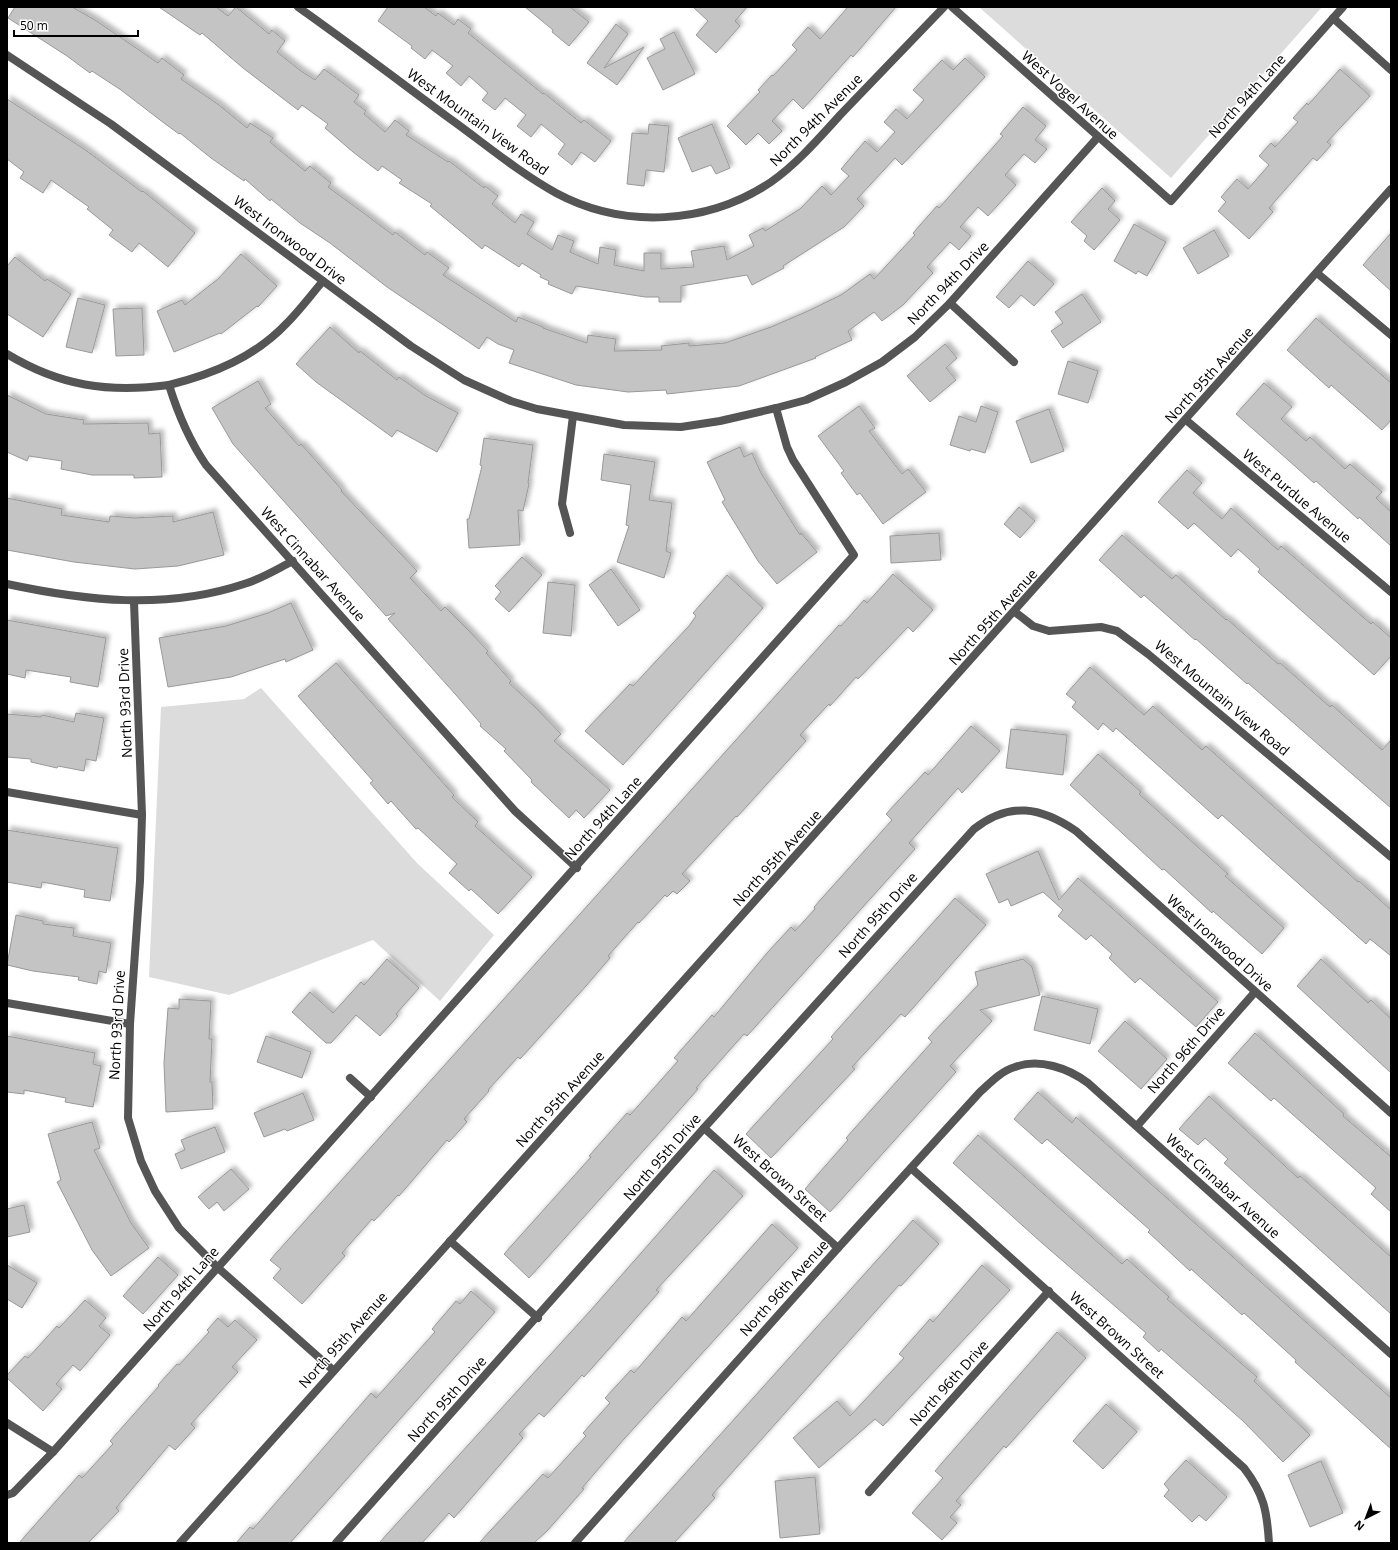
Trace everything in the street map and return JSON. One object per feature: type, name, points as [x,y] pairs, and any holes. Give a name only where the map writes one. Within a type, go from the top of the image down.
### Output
[{"type":"street","name":"West Mountain View Road","points":[[298,7],[515,167],[550,189],[585,206],[619,215],[660,219]]},
{"type":"street","name":"North 94th Avenue","points":[[660,219],[693,214],[722,206],[745,196],[770,182],[801,157],[944,7]]},
{"type":"street","name":"West Vogel Avenue","points":[[952,7],[1171,201]]},
{"type":"street","name":"North 94th Lane","points":[[1171,201],[1343,7]]},
{"type":"street","points":[[1333,18],[1391,70]]},
{"type":"street","name":"West Ironwood Drive","points":[[7,55],[111,124],[411,346],[464,380],[511,401],[537,409],[573,416]]},
{"type":"street","name":"North 94th Drive","points":[[573,416],[624,425],[681,427],[720,421],[776,408],[812,397],[846,382],[882,362],[915,337],[950,303],[1098,137]]},
{"type":"street","name":"North 95th Avenue","points":[[180,1543],[333,1370],[1015,612],[1391,189]]},
{"type":"street","points":[[1317,273],[1391,335]]},
{"type":"street","points":[[7,354],[37,370],[79,384],[124,390],[169,385],[222,368],[258,348],[288,323],[323,281]]},
{"type":"street","points":[[950,303],[1014,362]]},
{"type":"street","name":"West Cinnabar Avenue","points":[[169,385],[178,414],[186,432],[206,465],[293,560],[515,811],[577,868]]},
{"type":"street","name":"North 94th Lane","points":[[7,1495],[13,1493],[54,1452],[217,1267],[577,868],[854,555],[787,447],[776,408]]},
{"type":"street","points":[[570,533],[562,504],[573,416]]},
{"type":"street","name":"West Purdue Avenue","points":[[1186,420],[1391,592]]},
{"type":"street","points":[[7,584],[75,596],[134,602],[208,594],[245,584],[293,560]]},
{"type":"street","name":"North 93rd Drive","points":[[134,602],[142,815],[140,881],[130,1024],[128,1118],[140,1160],[168,1213],[194,1246],[333,1370]]},
{"type":"street","name":"West Mountain View Road","points":[[1015,612],[1033,626],[1049,630],[1101,627],[1117,631],[1148,654],[1391,857]]},
{"type":"street","points":[[7,792],[142,815]]},
{"type":"street","name":"West Ironwood Drive","points":[[1022,811],[1032,811],[1045,814],[1076,832],[1391,1113]]},
{"type":"street","name":"North 95th Drive","points":[[336,1543],[538,1318],[704,1128],[974,829],[985,820],[995,816],[1007,812],[1022,811]]},
{"type":"street","name":"North 96th Drive","points":[[1137,1126],[1255,992]]},
{"type":"street","points":[[7,1003],[130,1024]]},
{"type":"street","name":"West Cinnabar Avenue","points":[[1024,1065],[1046,1065],[1072,1072],[1088,1083],[1391,1354]]},
{"type":"street","name":"North 96th Avenue","points":[[575,1543],[838,1248],[989,1083],[1007,1071],[1024,1065]]},
{"type":"street","points":[[350,1078],[371,1097]]},
{"type":"street","name":"West Brown Street","points":[[704,1128],[838,1248]]},
{"type":"street","name":"West Brown Street","points":[[911,1168],[1244,1468],[1258,1487],[1262,1496],[1268,1524],[1269,1543]]},
{"type":"street","points":[[450,1241],[538,1318]]},
{"type":"street","name":"North 96th Drive","points":[[869,1492],[1049,1291]]},
{"type":"street","points":[[7,1423],[54,1452]]},
{"type":"shaded area","points":[[979,7],[1322,7],[1171,178]]},
{"type":"shaded area","points":[[261,688],[417,863],[494,935],[440,1001],[373,940],[229,995],[149,977],[161,707],[244,699]]},
{"type":"building","points":[[15,7],[72,7],[95,20],[158,63],[162,58],[184,75],[181,79],[219,105],[247,128],[250,123],[273,138],[270,142],[305,171],[310,166],[331,183],[328,187],[393,235],[395,232],[425,255],[427,252],[449,268],[443,275],[516,322],[518,317],[543,328],[587,343],[588,335],[616,339],[614,351],[662,350],[661,346],[689,343],[689,346],[725,343],[771,327],[808,311],[841,295],[870,274],[874,279],[915,235],[913,233],[937,206],[939,208],[1003,136],[1000,134],[1023,107],[1046,126],[1035,140],[1047,149],[1035,163],[1024,154],[1005,175],[1016,185],[988,216],[978,207],[960,227],[971,236],[959,250],[950,242],[927,267],[933,273],[903,305],[882,321],[874,312],[848,331],[852,340],[815,357],[816,358],[739,386],[667,394],[666,390],[628,392],[576,385],[509,363],[514,350],[498,344],[487,337],[479,349],[387,287],[330,243],[300,223],[271,199],[270,201],[245,179],[244,181],[211,158],[180,133],[179,134],[121,90],[92,71],[90,73],[67,56],[8,18]]},
{"type":"building","points":[[159,7],[216,7],[228,16],[236,7],[269,34],[272,30],[285,41],[277,52],[301,71],[315,80],[324,69],[359,95],[354,102],[366,111],[364,114],[385,132],[395,120],[409,131],[406,135],[448,162],[449,161],[484,188],[485,186],[498,196],[492,204],[515,223],[521,214],[534,222],[527,234],[552,250],[558,235],[574,241],[570,252],[598,264],[600,247],[616,250],[614,265],[644,271],[644,253],[661,253],[661,269],[694,267],[691,251],[724,246],[727,260],[754,246],[749,235],[763,228],[765,231],[800,209],[822,186],[831,195],[849,176],[841,169],[865,141],[877,152],[895,132],[884,122],[896,109],[907,119],[924,100],[913,90],[942,60],[953,70],[965,58],[985,77],[902,165],[895,158],[857,199],[864,206],[844,227],[783,266],[784,268],[752,285],[747,275],[681,286],[681,302],[659,302],[659,297],[645,297],[576,286],[572,294],[548,284],[549,281],[540,277],[541,275],[522,263],[519,267],[485,245],[482,249],[430,206],[432,204],[399,183],[402,180],[382,166],[378,171],[353,152],[325,128],[328,124],[302,105],[298,110],[243,68],[202,33],[200,35]]},
{"type":"building","points":[[388,7],[424,7],[436,16],[438,13],[454,25],[458,19],[471,29],[468,33],[543,94],[544,93],[581,123],[584,120],[611,141],[595,162],[581,152],[572,165],[558,154],[565,144],[541,124],[531,137],[517,126],[526,115],[505,98],[495,110],[482,100],[488,93],[469,76],[461,86],[446,73],[453,66],[432,50],[425,59],[411,48],[412,46],[378,21]]},
{"type":"building","points":[[525,7],[570,7],[589,22],[569,46],[552,32],[553,30]]},
{"type":"building","points":[[693,7],[747,7],[735,21],[740,26],[716,53],[696,35],[708,21]]},
{"type":"building","points":[[848,7],[896,7],[853,57],[851,55],[803,109],[793,99],[772,121],[782,131],[769,144],[758,133],[746,145],[727,126],[760,92],[758,90],[797,50],[792,45],[808,27],[820,39]]},
{"type":"building","points":[[616,24],[628,34],[604,68],[644,47],[617,85],[587,63]]},
{"type":"building","points":[[674,32],[695,74],[663,90],[647,58],[665,49],[660,39]]},
{"type":"building","points":[[1340,69],[1370,96],[1327,142],[1331,145],[1317,161],[1313,158],[1269,208],[1273,212],[1249,239],[1218,211],[1226,202],[1221,197],[1237,179],[1248,189],[1269,165],[1259,156],[1271,143],[1275,147],[1298,122],[1293,118],[1307,103],[1308,105]]},
{"type":"building","points":[[7,99],[84,149],[142,192],[143,191],[195,233],[168,267],[139,243],[132,252],[109,235],[113,230],[87,209],[89,207],[51,180],[43,193],[20,178],[24,172],[7,159]]},
{"type":"building","points":[[649,124],[669,126],[664,172],[646,170],[644,186],[627,184],[632,133],[648,134]]},
{"type":"building","points":[[712,124],[730,168],[716,174],[711,165],[692,172],[678,138]]},
{"type":"building","points":[[1102,188],[1115,201],[1108,209],[1120,220],[1094,250],[1084,241],[1087,236],[1071,222]]},
{"type":"building","points":[[1134,224],[1166,242],[1147,276],[1138,271],[1136,274],[1114,261]]},
{"type":"building","points":[[1214,230],[1229,256],[1198,274],[1183,248]]},
{"type":"building","points":[[1391,233],[1391,291],[1363,265]]},
{"type":"building","points":[[241,254],[277,286],[258,307],[257,306],[221,334],[220,333],[174,352],[157,311],[182,300],[185,305],[218,279]]},
{"type":"building","points":[[15,257],[45,281],[47,279],[71,294],[43,337],[7,314],[7,266]]},
{"type":"building","points":[[1028,261],[1054,284],[1034,306],[1021,295],[1009,308],[996,297]]},
{"type":"building","points":[[1082,294],[1101,322],[1063,348],[1051,331],[1063,323],[1055,312]]},
{"type":"building","points":[[78,298],[105,305],[92,353],[66,347]]},
{"type":"building","points":[[142,308],[144,355],[116,356],[113,309]]},
{"type":"building","points":[[1316,318],[1391,383],[1391,420],[1382,430],[1331,385],[1329,388],[1287,350]]},
{"type":"building","points":[[330,327],[359,353],[360,351],[397,380],[399,377],[426,396],[458,413],[437,452],[397,430],[392,437],[316,382],[296,364]]},
{"type":"building","points":[[945,344],[957,358],[946,368],[956,380],[930,402],[907,376]]},
{"type":"building","points":[[1068,361],[1098,371],[1088,403],[1058,394]]},
{"type":"building","points":[[258,381],[271,404],[265,408],[299,446],[301,444],[342,490],[341,491],[417,571],[410,578],[441,611],[445,607],[488,651],[486,653],[511,681],[509,683],[561,734],[554,741],[610,790],[584,818],[576,810],[569,818],[531,782],[532,780],[504,751],[506,749],[480,726],[481,724],[388,619],[395,613],[386,616],[233,444],[212,408]]},
{"type":"building","points":[[1264,383],[1292,407],[1281,419],[1306,441],[1310,437],[1345,469],[1350,464],[1382,492],[1376,498],[1391,512],[1391,546],[1359,517],[1358,519],[1316,481],[1314,483],[1236,414]]},
{"type":"building","points":[[7,395],[46,414],[84,420],[83,424],[148,423],[149,434],[160,433],[162,477],[134,478],[134,475],[92,475],[61,469],[62,461],[29,456],[27,461],[7,452]]},
{"type":"building","points":[[859,406],[875,428],[869,431],[902,474],[908,469],[926,492],[883,524],[860,493],[857,495],[841,473],[844,471],[818,436]]},
{"type":"building","points":[[981,406],[998,412],[985,453],[971,449],[970,451],[950,445],[959,416],[976,422]]},
{"type":"building","points":[[1049,409],[1064,451],[1031,463],[1016,421]]},
{"type":"building","points":[[484,438],[533,445],[529,484],[523,511],[518,510],[520,545],[469,548],[467,519],[469,519],[482,466],[480,465]]},
{"type":"building","points":[[740,447],[744,457],[752,453],[761,473],[800,535],[801,533],[817,552],[777,584],[758,561],[722,502],[725,500],[707,462]]},
{"type":"building","points":[[604,454],[655,462],[649,500],[672,503],[666,551],[671,553],[664,578],[617,562],[629,526],[626,525],[631,485],[601,480]]},
{"type":"building","points":[[1187,470],[1202,483],[1193,493],[1222,519],[1231,508],[1278,550],[1281,546],[1371,624],[1373,622],[1391,638],[1391,656],[1374,675],[1258,572],[1260,569],[1238,549],[1231,557],[1194,523],[1188,529],[1158,502]]},
{"type":"building","points":[[7,498],[62,509],[61,515],[109,522],[110,516],[134,518],[173,516],[173,522],[213,512],[224,555],[178,566],[135,569],[74,562],[7,550]]},
{"type":"building","points":[[1019,507],[1035,521],[1020,538],[1004,524]]},
{"type":"building","points":[[939,533],[941,560],[891,563],[890,536]]},
{"type":"building","points":[[1122,535],[1172,579],[1176,575],[1278,664],[1280,663],[1330,707],[1332,705],[1382,750],[1391,740],[1391,808],[1248,683],[1247,684],[1196,639],[1195,640],[1144,595],[1141,598],[1099,560]]},
{"type":"building","points":[[522,557],[542,575],[509,612],[495,599],[501,592],[495,586]]},
{"type":"building","points":[[611,569],[640,610],[618,626],[589,585]]},
{"type":"building","points":[[893,574],[933,610],[913,632],[908,627],[858,679],[856,677],[830,706],[829,704],[800,735],[806,741],[737,817],[736,816],[682,874],[690,881],[677,894],[673,891],[667,897],[665,895],[639,923],[638,922],[608,956],[610,958],[586,986],[520,1059],[518,1057],[488,1090],[489,1091],[464,1119],[467,1122],[449,1142],[447,1140],[399,1196],[398,1195],[374,1221],[372,1219],[342,1253],[345,1256],[302,1304],[273,1278],[281,1269],[270,1260],[839,625],[841,626],[864,600],[867,603]]},
{"type":"building","points":[[727,575],[763,608],[623,765],[585,731],[630,684],[633,686],[689,626],[696,616],[693,613]]},
{"type":"building","points":[[548,582],[575,585],[571,636],[543,633]]},
{"type":"building","points":[[291,603],[313,650],[286,662],[285,659],[231,677],[168,687],[159,638],[226,626],[268,613]]},
{"type":"building","points":[[7,620],[106,638],[98,687],[70,682],[71,677],[26,670],[25,678],[7,674]]},
{"type":"building","points":[[336,663],[454,795],[452,797],[478,822],[475,826],[532,877],[498,914],[471,889],[469,891],[449,873],[457,864],[418,828],[416,829],[391,801],[388,804],[370,783],[373,781],[298,696]]},
{"type":"building","points":[[1090,667],[1144,715],[1153,706],[1202,750],[1206,746],[1391,910],[1391,956],[1370,939],[1366,944],[1222,815],[1218,819],[1116,728],[1113,732],[1103,723],[1098,730],[1072,707],[1076,702],[1066,694]]},
{"type":"building","points":[[76,713],[104,718],[96,761],[86,759],[84,771],[58,766],[57,768],[31,762],[31,759],[7,757],[7,714],[41,717],[42,715],[74,722]]},
{"type":"building","points":[[971,726],[1000,751],[962,793],[958,788],[909,843],[915,849],[747,1036],[744,1034],[696,1088],[698,1089],[661,1131],[529,1278],[504,1254],[591,1157],[589,1156],[627,1113],[630,1115],[678,1061],[674,1058],[712,1015],[714,1017],[767,953],[791,927],[795,931],[815,909],[814,907],[892,820],[886,814],[925,772],[928,775]]},
{"type":"building","points":[[1011,729],[1067,735],[1063,775],[1006,768]]},
{"type":"building","points":[[1098,754],[1141,792],[1139,794],[1228,874],[1225,876],[1284,928],[1262,954],[1213,911],[1212,913],[1164,869],[1162,870],[1070,785]]},
{"type":"building","points":[[7,830],[118,848],[110,901],[84,897],[85,890],[42,882],[41,888],[7,882]]},
{"type":"building","points":[[1038,851],[1059,900],[1078,878],[1218,1002],[1196,1027],[1140,978],[1135,983],[1109,958],[1112,954],[1091,935],[1086,940],[1058,916],[1063,910],[1043,892],[1011,906],[1008,899],[999,903],[986,874]]},
{"type":"building","points":[[955,898],[986,925],[905,1017],[901,1014],[852,1067],[855,1069],[771,1158],[746,1134],[833,1039],[831,1037]]},
{"type":"building","points":[[16,915],[43,921],[43,924],[74,928],[73,936],[111,943],[106,973],[99,971],[97,984],[78,980],[79,977],[33,971],[7,965]]},
{"type":"building","points":[[387,959],[419,988],[396,1014],[398,1016],[380,1036],[356,1015],[331,1043],[326,1043],[292,1012],[310,992],[333,1013],[361,982],[364,985]]},
{"type":"building","points":[[1023,959],[1032,967],[1040,995],[980,1010],[992,1021],[950,1066],[956,1072],[830,1212],[805,1189],[848,1140],[846,1138],[932,1042],[928,1038],[978,985],[975,972]]},
{"type":"building","points":[[1321,959],[1368,1003],[1371,1000],[1391,1019],[1391,1073],[1297,986]]},
{"type":"building","points":[[1042,996],[1098,1009],[1090,1044],[1034,1030]]},
{"type":"building","points":[[179,999],[211,1001],[209,1039],[212,1039],[210,1082],[212,1082],[213,1109],[166,1112],[164,1063],[168,1008],[179,1009]]},
{"type":"building","points":[[1125,1021],[1167,1059],[1141,1089],[1098,1051]]},
{"type":"building","points":[[1255,1033],[1344,1114],[1343,1116],[1391,1157],[1391,1212],[1371,1194],[1376,1188],[1274,1098],[1271,1101],[1228,1063]]},
{"type":"building","points":[[7,1036],[95,1053],[93,1064],[101,1066],[93,1107],[65,1102],[66,1098],[24,1090],[24,1094],[7,1092]]},
{"type":"building","points":[[266,1036],[311,1052],[302,1078],[257,1062]]},
{"type":"building","points":[[1038,1092],[1072,1123],[1076,1117],[1391,1398],[1391,1449],[1295,1362],[1296,1360],[1244,1313],[1242,1315],[1191,1269],[1190,1271],[1148,1232],[1150,1230],[1047,1139],[1042,1144],[1014,1119]]},
{"type":"building","points":[[303,1093],[314,1120],[287,1131],[285,1129],[264,1137],[254,1113]]},
{"type":"building","points":[[1209,1096],[1298,1178],[1300,1176],[1391,1257],[1391,1314],[1224,1163],[1228,1159],[1205,1138],[1198,1145],[1179,1129]]},
{"type":"building","points":[[92,1122],[100,1148],[94,1150],[131,1223],[149,1248],[111,1276],[92,1250],[57,1182],[61,1180],[48,1134]]},
{"type":"building","points":[[215,1127],[225,1152],[181,1169],[175,1154],[185,1150],[181,1140]]},
{"type":"building","points":[[978,1135],[1122,1264],[1127,1259],[1169,1297],[1167,1299],[1257,1377],[1254,1381],[1310,1435],[1283,1462],[1243,1421],[1161,1349],[1159,1352],[1143,1337],[1146,1333],[1042,1243],[953,1163]]},
{"type":"building","points":[[231,1169],[249,1189],[224,1211],[217,1202],[209,1209],[198,1197]]},
{"type":"building","points":[[714,1170],[743,1196],[656,1290],[659,1292],[584,1377],[582,1375],[544,1417],[539,1413],[519,1434],[523,1438],[454,1518],[449,1513],[422,1543],[379,1543],[591,1310]]},
{"type":"building","points":[[24,1205],[30,1232],[7,1237],[7,1209]]},
{"type":"building","points":[[913,1220],[939,1244],[901,1286],[899,1285],[712,1495],[715,1498],[674,1543],[623,1543]]},
{"type":"building","points":[[772,1224],[798,1248],[624,1439],[582,1488],[584,1489],[547,1531],[534,1543],[479,1543],[543,1474],[548,1478],[586,1436],[583,1433],[610,1403],[605,1398],[631,1370],[634,1373],[682,1317],[686,1321]]},
{"type":"building","points":[[158,1257],[178,1275],[143,1314],[123,1296]]},
{"type":"building","points":[[7,1265],[37,1283],[22,1308],[7,1299]]},
{"type":"building","points":[[982,1265],[1010,1290],[883,1426],[875,1419],[819,1468],[793,1438],[837,1401],[850,1416],[904,1358],[899,1354],[930,1319],[933,1322]]},
{"type":"building","points":[[471,1291],[495,1312],[290,1543],[236,1543],[250,1527],[253,1529],[371,1393],[376,1398],[435,1332],[432,1329],[456,1301],[460,1304]]},
{"type":"building","points":[[85,1300],[106,1318],[99,1326],[110,1335],[80,1371],[73,1365],[56,1384],[62,1389],[43,1411],[7,1378],[7,1375],[25,1356],[28,1358],[57,1326],[59,1328]]},
{"type":"building","points":[[218,1318],[228,1327],[235,1320],[257,1340],[232,1367],[238,1372],[191,1424],[195,1428],[175,1450],[169,1445],[116,1508],[119,1511],[88,1543],[19,1543],[79,1475],[82,1478],[113,1444],[110,1441],[177,1364],[179,1365],[209,1332],[207,1330]]},
{"type":"building","points":[[1057,1332],[1086,1358],[1006,1448],[1004,1446],[956,1501],[961,1505],[950,1517],[957,1523],[942,1540],[912,1513],[943,1478],[935,1471]]},
{"type":"building","points":[[1106,1404],[1137,1432],[1103,1469],[1073,1441]]},
{"type":"building","points":[[1186,1460],[1227,1497],[1206,1521],[1199,1515],[1192,1522],[1164,1496],[1169,1490],[1164,1484]]},
{"type":"building","points":[[1321,1461],[1343,1513],[1310,1527],[1288,1475]]},
{"type":"building","points":[[815,1477],[820,1534],[780,1538],[775,1481]]}]
